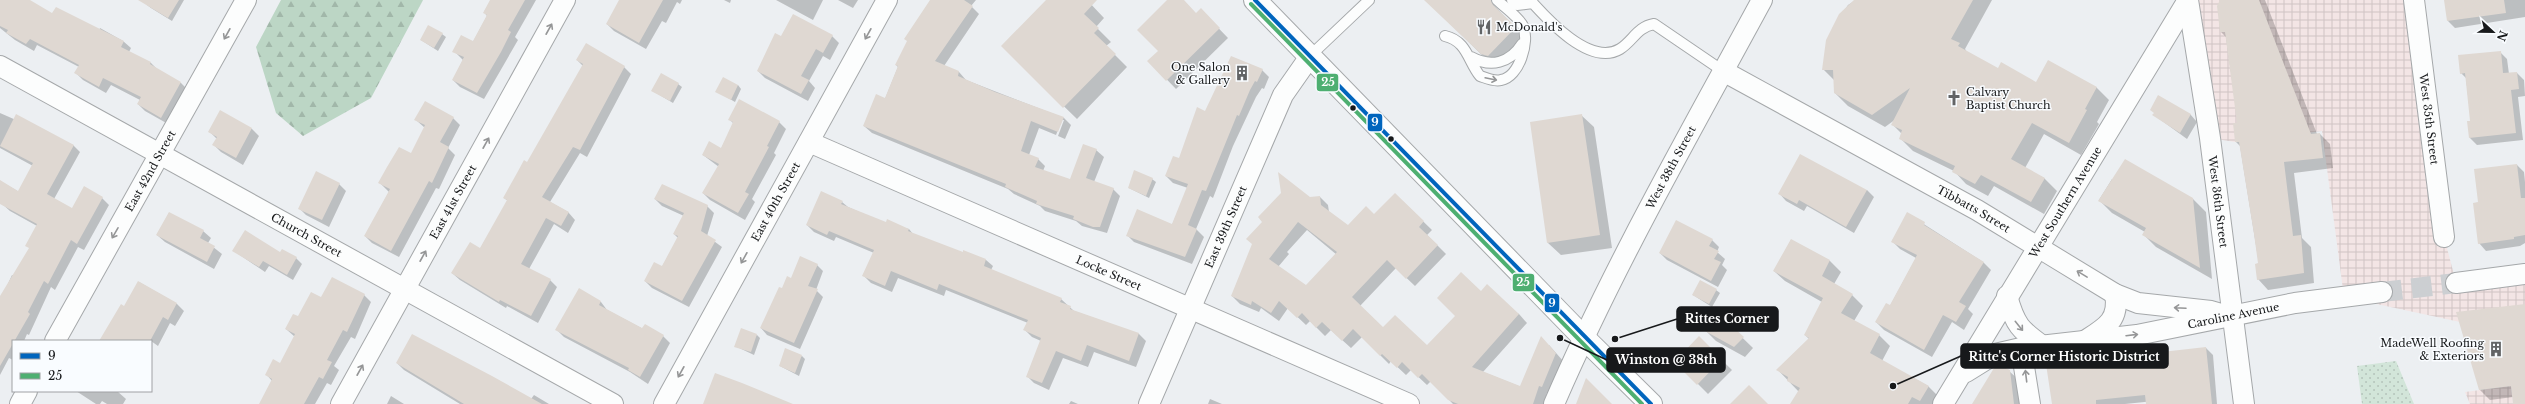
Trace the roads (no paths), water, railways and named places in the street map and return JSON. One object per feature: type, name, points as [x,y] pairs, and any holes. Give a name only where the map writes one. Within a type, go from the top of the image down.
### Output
[{"type":"main road","points":[[1255,0],[1311,55],[1583,337],[1652,404]]},
{"type":"street","name":"East 42nd Street","points":[[56,340],[246,0]]},
{"type":"street","name":"East 41st Street","points":[[341,404],[404,288],[566,0]]},
{"type":"street","name":"East 40th Street","points":[[664,404],[887,0]]},
{"type":"street","name":"West 38th Street","points":[[1554,404],[1583,337],[1762,0]]},
{"type":"street","name":"West Southern Avenue","points":[[1943,404],[2037,247],[2138,86],[2188,0]]},
{"type":"street","name":"West 36th Street","points":[[2188,0],[2210,138],[2244,404]]},
{"type":"street","name":"West 35th Street","points":[[2414,0],[2444,237]]},
{"type":"street","name":"East 39th Street","points":[[1149,404],[1283,95],[1311,55]]},
{"type":"street","name":"Church Street","points":[[0,66],[613,404]]},
{"type":"street","name":"Tibbatts Street","points":[[1724,71],[1977,210],[2115,294],[2138,304],[2211,311],[2232,317]]},
{"type":"street","name":"Locke Street","points":[[809,142],[1190,310],[1409,404]]},
{"type":"street","points":[[2456,283],[2525,274]]},
{"type":"street","name":"Caroline Avenue","points":[[1961,375],[1995,354],[2021,348],[2044,347],[2085,340],[2138,335],[2295,303],[2382,292]]},
{"type":"street","name":"Caroline Avenue","points":[[2085,340],[2105,328],[2114,316],[2118,306],[2115,294]]},
{"type":"street","points":[[2008,296],[2013,319],[2025,334],[2044,347]]},
{"type":"street","points":[[2021,348],[2030,404]]},
{"type":"street","points":[[20,404],[26,392]]},
{"type":"lane","points":[[1311,55],[1369,0]]},
{"type":"lane","points":[[1445,36],[1454,38],[1471,57],[1480,76],[1500,80],[1510,76],[1518,64],[1524,48],[1525,37],[1523,25],[1497,0]]},
{"type":"lane","points":[[1512,0],[1517,5],[1531,2],[1568,38],[1584,47],[1608,52],[1620,49],[1643,26],[1654,24],[1724,71]]},
{"type":"lane","points":[[1471,57],[1481,63],[1503,62],[1513,56],[1525,37]]},
{"type":"tunnel","points":[[2382,292],[2456,283]]},
{"type":"place","name":"McDonald's","points":[[1484,27]]},
{"type":"place","name":"One Salon & Gallery","points":[[1242,73]]},
{"type":"place","name":"Calvary Baptist Church","points":[[1954,98]]},
{"type":"place","name":"Winston @ 38th","points":[[1560,338]]},
{"type":"place","name":"Rittes Corner","points":[[1615,339]]},
{"type":"place","name":"MadeWell Roofing & Exteriors","points":[[2496,349]]},
{"type":"place","name":"Ritte's Corner Historic District","points":[[1893,386]]}]
